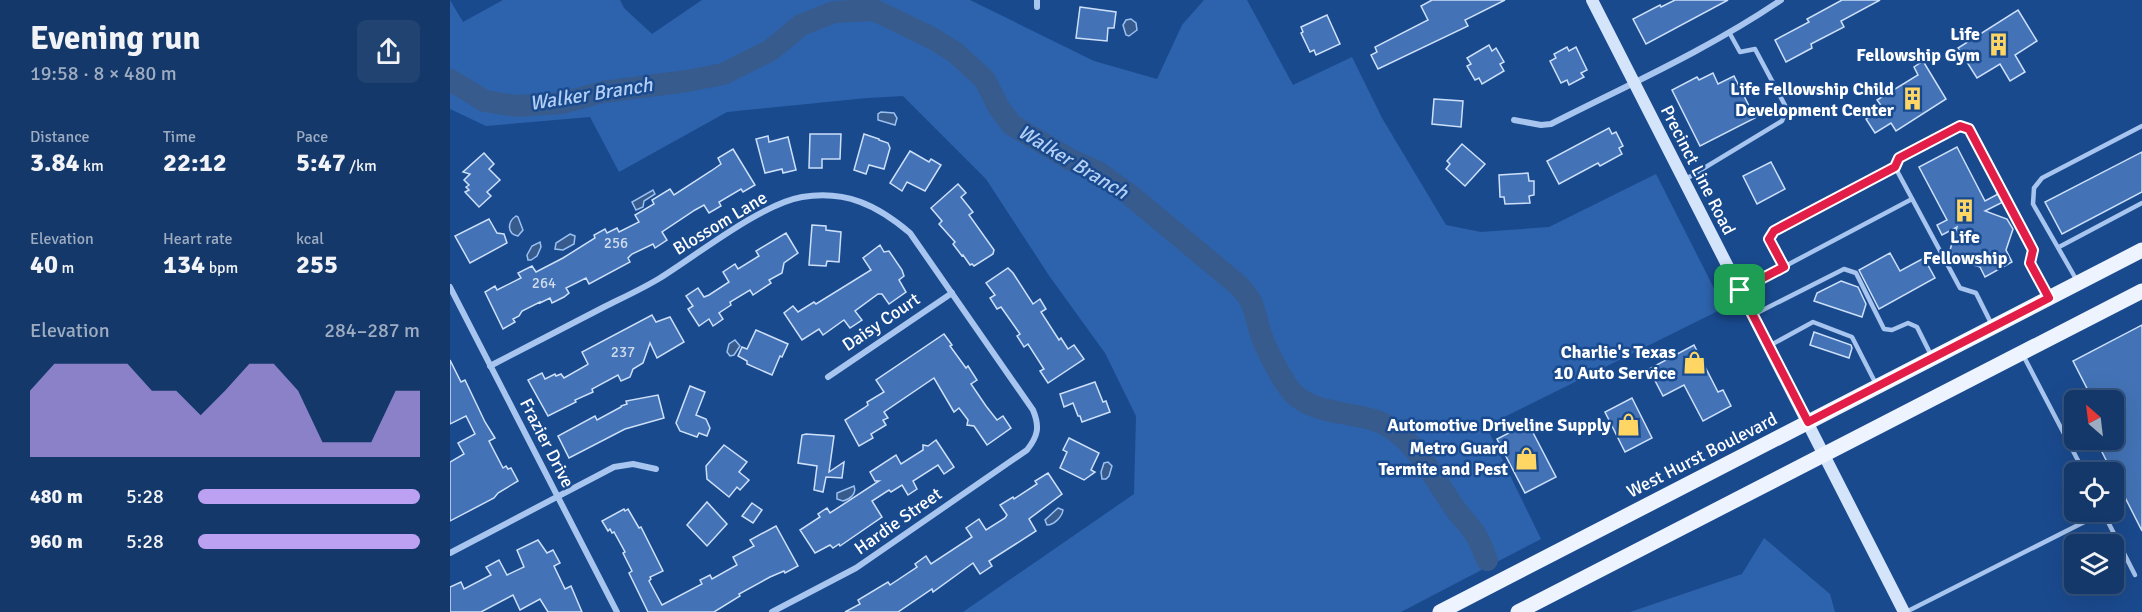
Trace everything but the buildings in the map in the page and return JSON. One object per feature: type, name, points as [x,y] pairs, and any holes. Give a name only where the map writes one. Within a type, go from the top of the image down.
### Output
[{"type":"main road","name":"Precinct Line Road","points":[[1592,0],[1905,612]]},
{"type":"main road","name":"West Hurst Boulevard","points":[[1440,612],[2142,250]]},
{"type":"main road","points":[[1518,612],[2142,291]]},
{"type":"street","points":[[1514,120],[1541,125],[1551,124],[1749,22],[1781,0]]},
{"type":"street","name":"Blossom Lane","points":[[490,366],[658,279],[766,211],[800,197],[841,197],[875,207],[910,233],[1033,410],[1038,421],[1038,431],[1033,442]]},
{"type":"street","name":"Frazier Drive","points":[[450,287],[617,612]]},
{"type":"street","name":"Daisy Court","points":[[828,377],[952,293]]},
{"type":"street","name":"Hardie Street","points":[[772,612],[856,568],[1027,450],[1033,442]]},
{"type":"street","points":[[450,553],[614,467],[633,464],[656,469]]},
{"type":"lane","points":[[1684,181],[1782,121],[1787,109],[1755,49],[1740,52],[1728,32]]},
{"type":"lane","points":[[1784,267],[1769,239],[1774,231],[1895,167],[1899,158],[1960,126],[1969,129],[2033,250],[2030,263],[2049,298]]},
{"type":"lane","points":[[2078,283],[2033,204],[2034,188],[2042,178],[2142,126]]},
{"type":"lane","points":[[1895,167],[1960,288],[1976,292],[1993,327]]},
{"type":"lane","points":[[1740,290],[1912,199]]},
{"type":"lane","points":[[2059,247],[2142,203]]},
{"type":"lane","points":[[1753,315],[1844,269],[1856,273],[1884,329],[1892,330],[1908,323],[1917,327],[1933,358]]},
{"type":"lane","points":[[1769,346],[1813,322],[1852,337],[1877,386]]},
{"type":"lane","points":[[2022,352],[2079,462]]},
{"type":"lane","points":[[1905,612],[2083,522]]},
{"type":"lane","points":[[2108,522],[2135,575]]},
{"type":"shaded area","points":[[450,0],[463,22],[503,0],[620,0],[624,8],[652,34],[702,0],[970,0],[1094,61],[1157,79],[1182,25],[1204,0],[1247,0],[1293,85],[1352,57],[1382,118],[1446,225],[1481,232],[1549,227],[1656,174],[1724,308],[1486,426],[1541,539],[1401,612],[963,612],[1134,494],[1136,416],[1105,353],[1050,277],[986,179],[903,96],[727,112],[619,172],[590,117],[486,126],[450,109]]},
{"type":"shaded area","points":[[1131,19],[1136,23],[1137,30],[1129,36],[1126,35],[1123,25],[1126,20]]},
{"type":"shaded area","points":[[881,112],[894,113],[897,118],[895,125],[878,120],[878,114]]},
{"type":"shaded area","points":[[653,190],[655,194],[644,201],[643,207],[636,210],[632,202]]},
{"type":"shaded area","points":[[516,216],[523,230],[518,236],[510,230],[511,221]]},
{"type":"shaded area","points":[[570,234],[575,236],[574,244],[563,250],[555,249],[556,243]]},
{"type":"shaded area","points":[[540,242],[541,247],[537,256],[528,260],[527,255],[532,246]]},
{"type":"shaded area","points":[[735,340],[740,346],[734,355],[730,356],[727,352],[729,344]]},
{"type":"shaded area","points":[[1108,462],[1112,466],[1109,476],[1102,479],[1101,472],[1104,463]]},
{"type":"shaded area","points":[[854,486],[854,494],[843,501],[837,499],[837,493]]},
{"type":"shaded area","points":[[1058,508],[1063,510],[1061,515],[1055,522],[1047,525],[1045,520]]},
{"type":"shaded area","points":[[1764,538],[1830,594],[1835,612],[1630,612],[1742,574]]},
{"type":"waterway","name":"Walker Branch","points":[[450,80],[485,101],[516,106],[562,103],[603,92],[723,74],[771,50],[801,25],[834,12],[874,10],[932,38],[956,53],[985,80],[999,108],[1012,125],[1071,160],[1098,172],[1130,195],[1237,284],[1250,300],[1261,335],[1293,393],[1310,405],[1374,420],[1400,435],[1421,458],[1476,535],[1487,560]]},
{"type":"place","name":"Life Fellowship Gym","points":[[1998,44]]},
{"type":"place","name":"Life Fellowship Child Development Center","points":[[1912,99]]},
{"type":"place","name":"Life Fellowship","points":[[1965,211]]},
{"type":"place","name":"Charlie's Texas 10 Auto Service","points":[[1694,362]]},
{"type":"place","name":"Automotive Driveline Supply","points":[[1629,425]]},
{"type":"place","name":"Metro Guard Termite and Pest","points":[[1526,458]]},
{"type":"route","points":[[1960,126],[1969,129],[2033,250],[2030,263],[2049,298],[1808,422],[1740,290],[1784,267],[1769,239],[1774,231],[1895,167],[1899,158],[1960,126]]}]
